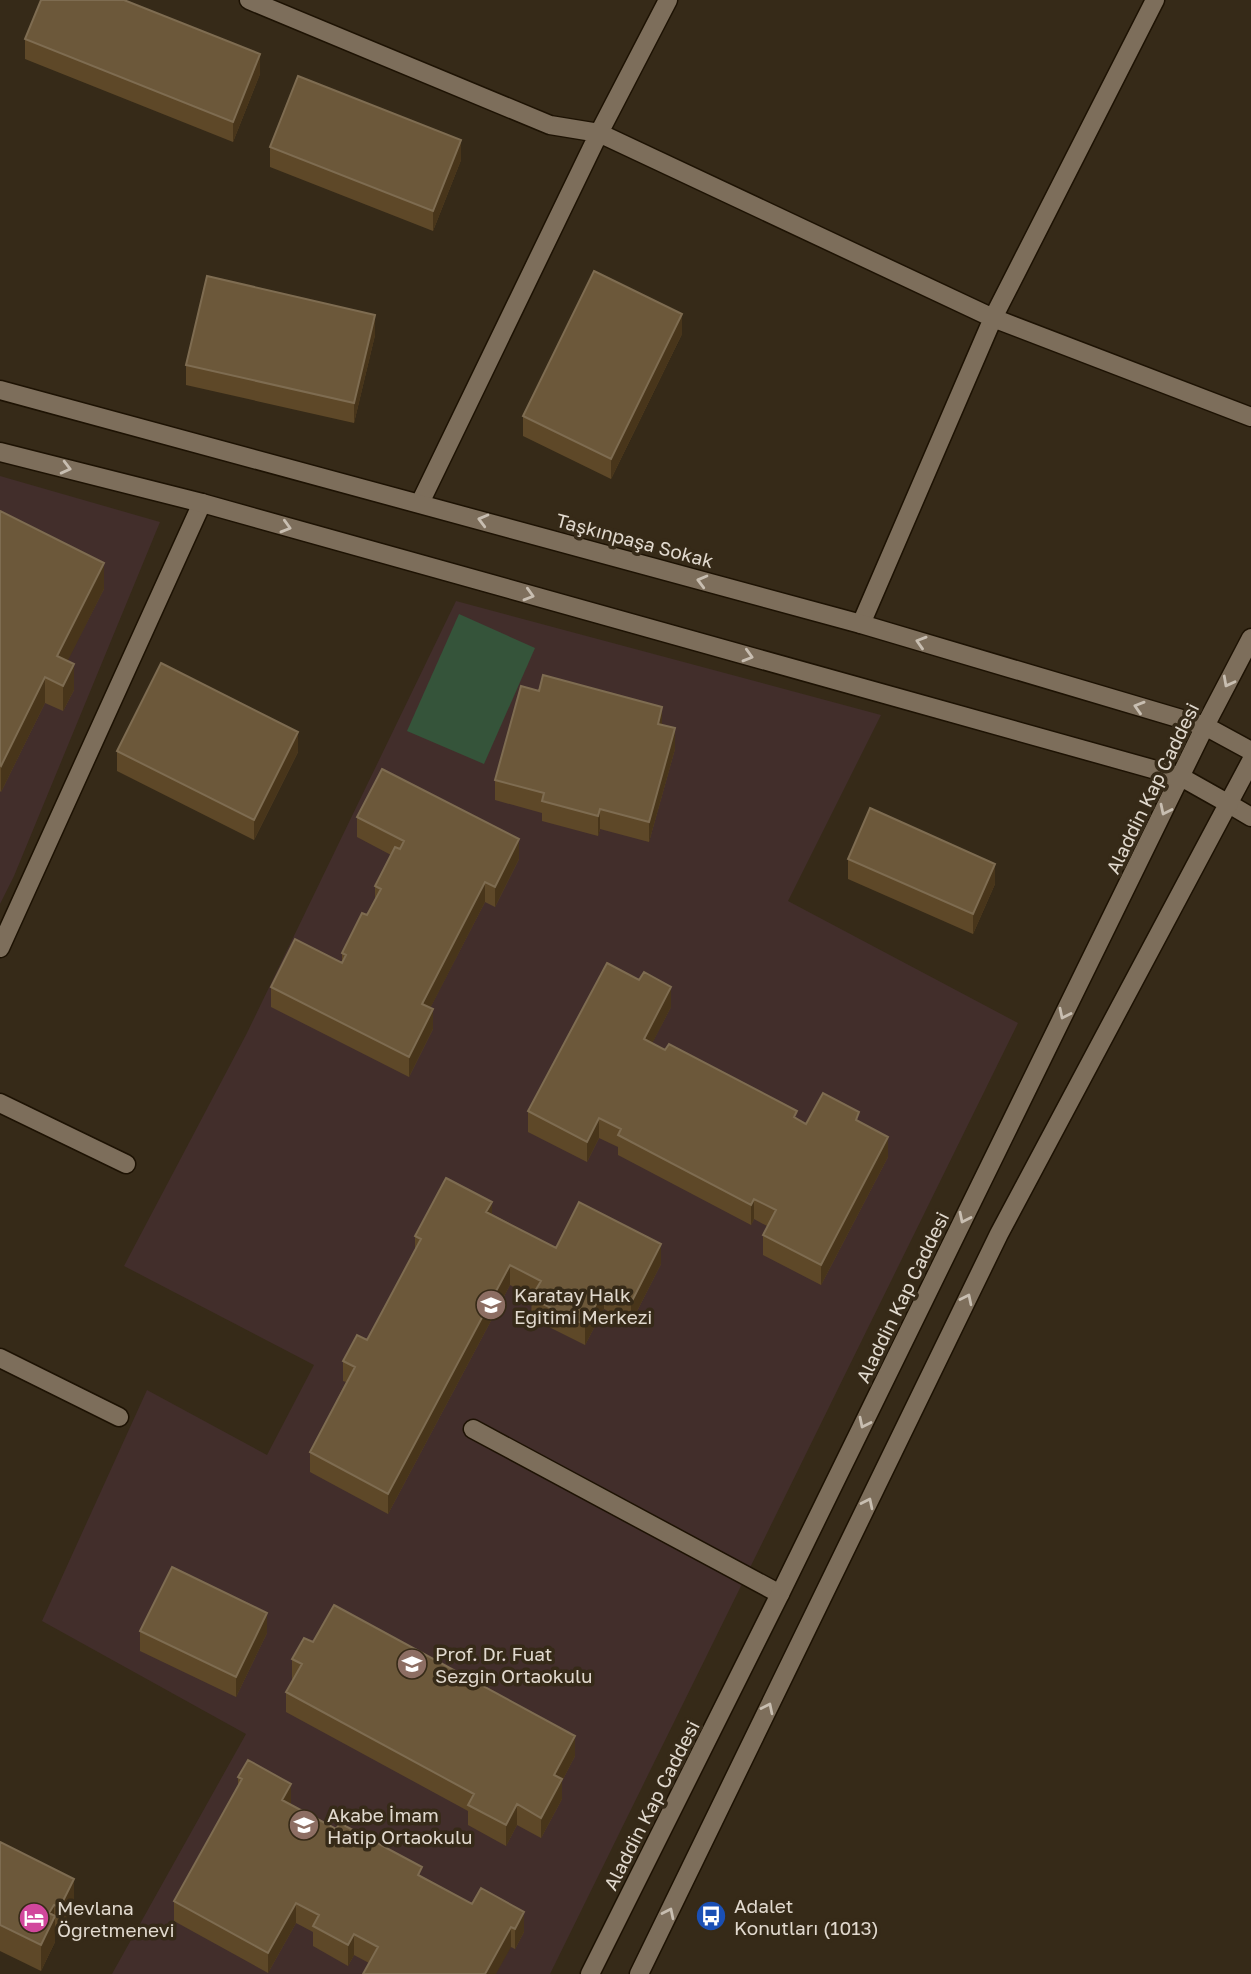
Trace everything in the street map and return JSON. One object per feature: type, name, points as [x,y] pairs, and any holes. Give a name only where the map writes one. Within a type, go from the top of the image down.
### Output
[{"type":"street","points":[[249,0],[550,125],[599,133],[993,318],[1251,417]]},
{"type":"street","points":[[420,503],[599,133],[668,0]]},
{"type":"street","points":[[861,624],[993,318],[1155,0]]},
{"type":"street","name":"Taşkınpaşa Sokak","points":[[0,390],[861,624],[1205,726],[1251,751]]},
{"type":"street","points":[[0,452],[202,503],[1181,777],[1251,817]]},
{"type":"street","points":[[0,948],[202,503]]},
{"type":"street","name":"Aladdin Kap Caddesi","points":[[590,1974],[780,1594],[1205,726],[1251,638]]},
{"type":"street","points":[[639,1974],[999,1234],[1251,761]]},
{"type":"street","points":[[0,1103],[126,1164]]},
{"type":"street","points":[[0,1358],[119,1417]]},
{"type":"street","points":[[473,1429],[780,1594]]},
{"type":"shaded area","points":[[0,476],[160,522],[0,904]]},
{"type":"shaded area","points":[[456,601],[881,715],[788,901],[1018,1023],[550,1974],[112,1974],[246,1734],[42,1621],[147,1390],[267,1455],[314,1365],[124,1266],[247,1033]]},
{"type":"green space","points":[[459,614],[535,648],[484,764],[407,731]]},
{"type":"building","points":[[41,0],[124,0],[260,54],[233,122],[25,39]]},
{"type":"building","points":[[298,76],[461,140],[433,211],[270,147]]},
{"type":"building","points":[[594,271],[682,314],[611,459],[523,416]]},
{"type":"building","points":[[207,276],[375,315],[354,403],[186,365]]},
{"type":"building","points":[[0,511],[104,563],[57,656],[74,664],[63,686],[45,677],[1,766],[0,765]]},
{"type":"building","points":[[161,663],[298,732],[254,820],[117,751]]},
{"type":"building","points":[[543,675],[662,707],[658,724],[675,728],[649,822],[600,809],[598,816],[542,801],[544,793],[495,780],[521,686],[539,691]]},
{"type":"building","points":[[382,769],[519,839],[495,887],[485,882],[422,1004],[433,1009],[409,1057],[271,987],[295,939],[342,963],[346,955],[342,953],[362,913],[367,915],[381,889],[375,886],[395,847],[400,849],[404,841],[357,817]]},
{"type":"building","points":[[870,808],[995,864],[973,914],[848,859]]},
{"type":"building","points":[[607,963],[639,980],[644,972],[671,987],[644,1039],[665,1050],[669,1044],[797,1111],[794,1117],[806,1124],[823,1093],[859,1112],[856,1120],[888,1137],[821,1265],[763,1235],[776,1210],[754,1199],[751,1205],[618,1135],[621,1129],[599,1118],[587,1142],[528,1111]]},
{"type":"building","points":[[446,1178],[492,1202],[486,1212],[556,1248],[579,1202],[661,1244],[631,1303],[604,1289],[585,1325],[531,1298],[541,1281],[510,1265],[388,1494],[310,1452],[355,1367],[343,1361],[357,1335],[367,1340],[421,1239],[415,1236]]},
{"type":"building","points":[[172,1567],[267,1613],[236,1677],[140,1631]]},
{"type":"building","points":[[334,1605],[575,1736],[554,1775],[562,1779],[541,1818],[517,1804],[506,1825],[468,1805],[474,1794],[286,1692],[302,1664],[292,1659],[304,1638],[313,1642]]},
{"type":"building","points":[[248,1760],[291,1784],[282,1800],[336,1829],[340,1823],[422,1867],[418,1875],[472,1904],[481,1888],[524,1912],[515,1929],[511,1927],[485,1974],[363,1974],[378,1947],[354,1934],[348,1945],[313,1926],[319,1915],[296,1903],[268,1953],[174,1901],[242,1779],[238,1777]]},
{"type":"building","name":"Mevlana Öğretmenevi","points":[[0,1842],[74,1879],[60,1907],[54,1905],[49,1913],[55,1916],[41,1945],[0,1925]]},
{"type":"place","name":"Karatay Halk Eğitimi Merkezi","points":[[491,1305]]},
{"type":"place","name":"Prof. Dr. Fuat Sezgin Ortaokulu","points":[[412,1664]]},
{"type":"place","name":"Akabe İmam Hatip Ortaokulu","points":[[304,1825]]},
{"type":"place","name":"Adalet Konutları (1013)","points":[[711,1916]]},
{"type":"place","name":"Mevlana Öğretmenevi","points":[[34,1918]]}]
